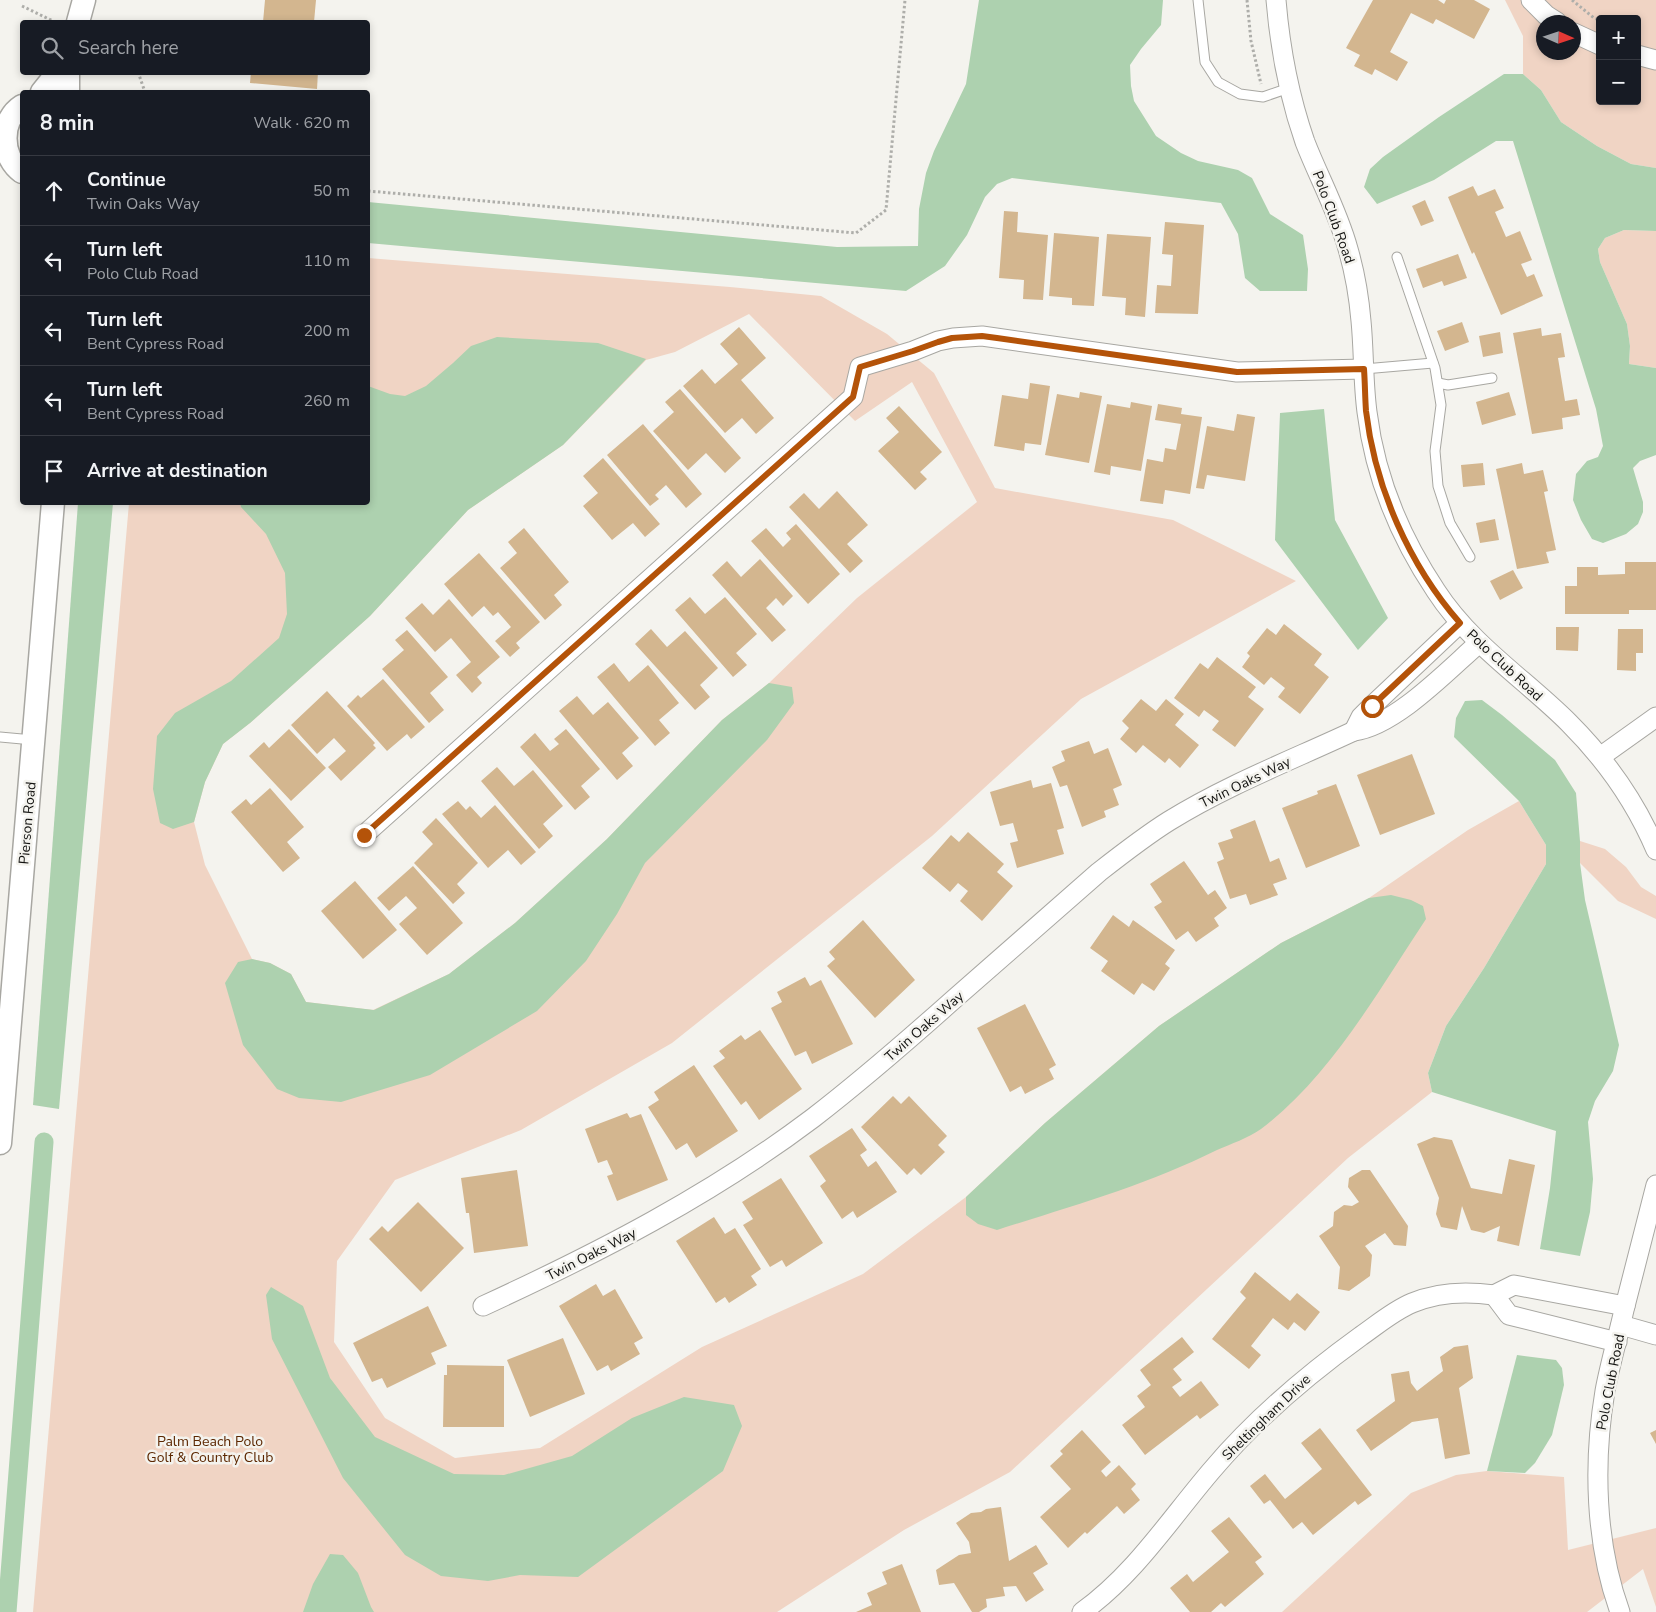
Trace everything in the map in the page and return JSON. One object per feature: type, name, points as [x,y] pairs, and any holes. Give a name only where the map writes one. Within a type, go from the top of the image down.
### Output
[{"type":"street","points":[[79,20],[84,0]]},
{"type":"street","name":"Polo Club Road","points":[[1276,0],[1278,29],[1289,88],[1305,141],[1348,248],[1355,277],[1361,322],[1366,412],[1375,456],[1388,500],[1413,554],[1437,593],[1460,623],[1479,643],[1568,722],[1600,757],[1626,792],[1656,850]]},
{"type":"street","points":[[1531,0],[1546,15]]},
{"type":"street","points":[[1581,36],[1596,43]]},
{"type":"street","points":[[1641,56],[1656,60]]},
{"type":"street","points":[[44,90],[56,75]]},
{"type":"street","points":[[68,75],[68,90]]},
{"type":"street","points":[[11,112],[4,123],[0,143],[8,160],[20,171]]},
{"type":"street","points":[[364,835],[853,397],[860,367],[952,338],[982,336],[1237,372],[1364,369]]},
{"type":"street","name":"Pierson Road","points":[[0,1143],[53,505]]},
{"type":"street","points":[[1354,731],[1361,717],[1460,623]]},
{"type":"street","name":"Twin Oaks Way","points":[[483,1306],[612,1244],[680,1206],[747,1164],[812,1118],[874,1070],[1099,872],[1128,849],[1170,821],[1213,796],[1354,731],[1368,728],[1395,714],[1425,691],[1479,643]]},
{"type":"street","points":[[1600,757],[1656,717]]},
{"type":"street","name":"Polo Club Road","points":[[1620,1612],[1606,1556],[1601,1524],[1598,1470],[1599,1438],[1605,1390],[1656,1185]]},
{"type":"street","name":"Sheltingham Drive","points":[[1082,1612],[1112,1588],[1144,1555],[1212,1470],[1251,1428],[1292,1390],[1387,1317],[1412,1303],[1440,1295],[1470,1293],[1494,1295],[1514,1285],[1625,1306]]},
{"type":"street","points":[[1494,1295],[1509,1315],[1619,1333],[1656,1335]]},
{"type":"lane","points":[[1198,0],[1205,62],[1218,82],[1240,94],[1264,97],[1289,88]]},
{"type":"lane","points":[[1397,257],[1438,383],[1441,405],[1435,451],[1438,486],[1450,523],[1470,557]]},
{"type":"lane","points":[[1364,369],[1433,363]]},
{"type":"lane","points":[[1438,383],[1448,385],[1492,378]]},
{"type":"lane","points":[[0,737],[34,740]]},
{"type":"path","points":[[370,190],[856,233],[886,210],[905,0]]},
{"type":"path","points":[[1247,0],[1251,42],[1264,97]]},
{"type":"path","points":[[1572,0],[1596,19]]},
{"type":"path","points":[[22,6],[51,20]]},
{"type":"path","points":[[139,75],[144,90]]},
{"type":"green space","points":[[1505,0],[1656,0],[1656,168],[1631,164],[1597,146],[1561,122],[1541,90],[1523,74],[1523,36]]},
{"type":"green space","points":[[1624,230],[1656,231],[1656,368],[1629,364],[1630,346],[1627,324],[1600,262],[1598,249],[1605,238]]},
{"type":"green space","name":"Palm Beach Polo Golf & Country Club","points":[[370,258],[821,296],[887,334],[934,373],[995,488],[1173,520],[1296,581],[1081,699],[932,836],[672,1043],[521,1130],[395,1180],[337,1261],[334,1342],[385,1418],[455,1458],[540,1448],[702,1347],[863,1274],[966,1197],[1045,1123],[1159,1026],[1281,943],[1369,898],[1468,830],[1519,801],[1546,845],[1580,841],[1605,849],[1626,867],[1641,887],[1656,896],[1656,919],[1618,901],[1580,863],[1546,864],[1484,968],[1446,1026],[1428,1073],[1432,1092],[1348,1158],[1010,1472],[904,1530],[777,1612],[33,1612],[129,505],[370,505]],"holes":[[[749,314],[855,421],[912,382],[977,502],[857,598],[769,683],[722,720],[607,839],[515,923],[449,974],[373,1010],[306,1002],[291,974],[270,963],[252,959],[205,865],[194,822],[205,782],[223,744],[250,723],[370,616],[468,510],[563,445],[646,360],[675,352]]]},
{"type":"green space","points":[[1487,1471],[1564,1477],[1568,1550],[1656,1528],[1656,1607],[1643,1569],[1587,1612],[1282,1612],[1411,1493],[1456,1475]]},
{"type":"shaded area","points":[[979,0],[1163,0],[1161,25],[1130,65],[1134,101],[1156,136],[1181,153],[1198,161],[1238,170],[1252,178],[1270,214],[1303,235],[1308,269],[1307,291],[1260,291],[1245,278],[1238,234],[1221,203],[1012,178],[997,184],[985,197],[967,235],[945,266],[906,291],[370,243],[370,202],[837,247],[918,246],[919,209],[926,173],[934,151],[966,84]]},
{"type":"shaded area","points":[[1504,74],[1523,74],[1541,90],[1561,122],[1597,146],[1631,164],[1656,168],[1656,231],[1624,230],[1605,238],[1598,249],[1600,262],[1627,324],[1630,346],[1629,364],[1656,368],[1656,455],[1640,461],[1633,468],[1643,502],[1643,512],[1638,524],[1626,534],[1603,543],[1592,539],[1581,520],[1573,500],[1576,474],[1587,461],[1598,457],[1603,446],[1596,409],[1513,141],[1496,141],[1434,180],[1377,204],[1364,187],[1370,169],[1383,157]]},
{"type":"shaded area","points":[[497,337],[598,343],[646,359],[563,445],[468,510],[370,616],[250,723],[223,744],[205,782],[194,822],[173,829],[160,823],[153,789],[157,736],[175,713],[231,681],[279,638],[287,614],[285,573],[266,534],[240,505],[370,505],[370,387],[390,394],[405,396],[426,386],[471,346]]},
{"type":"shaded area","points":[[1324,409],[1335,520],[1388,618],[1358,650],[1275,540],[1280,413]]},
{"type":"shaded area","points":[[78,505],[113,505],[59,1109],[33,1105]]},
{"type":"shaded area","points":[[769,683],[792,687],[794,703],[767,740],[645,863],[617,914],[586,961],[537,1011],[430,1075],[341,1102],[299,1098],[277,1089],[243,1045],[225,983],[238,962],[252,959],[270,963],[291,974],[306,1002],[374,1010],[449,974],[515,923],[607,839],[722,720]]},
{"type":"shaded area","points":[[1482,700],[1555,760],[1576,793],[1580,863],[1585,900],[1619,1045],[1613,1071],[1595,1101],[1588,1122],[1593,1179],[1590,1212],[1580,1256],[1540,1249],[1550,1188],[1556,1131],[1432,1092],[1428,1073],[1446,1026],[1484,968],[1546,864],[1546,845],[1519,801],[1454,737],[1456,718],[1465,701]]},
{"type":"shaded area","points":[[1391,895],[1411,900],[1423,906],[1426,919],[1352,1031],[1331,1058],[1286,1108],[1261,1129],[1164,1174],[997,1230],[978,1224],[966,1215],[966,1197],[1045,1123],[1159,1026],[1281,943],[1369,898]]},
{"type":"shaded area","points":[[271,1287],[303,1306],[330,1378],[375,1437],[454,1474],[504,1475],[572,1456],[632,1418],[684,1397],[734,1405],[742,1426],[723,1471],[578,1577],[520,1575],[488,1581],[441,1576],[405,1555],[343,1478],[272,1339],[266,1295]]},
{"type":"shaded area","points":[[1517,1355],[1556,1360],[1562,1368],[1564,1385],[1552,1435],[1535,1463],[1525,1473],[1487,1471]]},
{"type":"shaded area","points":[[330,1554],[343,1555],[358,1573],[374,1612],[303,1612],[313,1584]]},
{"type":"building","points":[[265,0],[316,0],[314,20],[263,20]]},
{"type":"building","points":[[1373,0],[1438,0],[1444,4],[1446,0],[1474,0],[1490,9],[1474,39],[1436,19],[1433,24],[1411,13],[1390,52],[1408,62],[1397,81],[1375,69],[1372,75],[1354,66],[1360,55],[1346,48]]},
{"type":"building","points":[[251,75],[318,75],[317,89],[250,83]]},
{"type":"building","points":[[1473,186],[1478,196],[1495,189],[1504,208],[1495,212],[1506,237],[1520,231],[1532,260],[1521,264],[1527,277],[1534,274],[1543,296],[1501,315],[1448,197]]},
{"type":"building","points":[[1425,200],[1434,221],[1421,226],[1412,206]]},
{"type":"building","points":[[1004,211],[1018,212],[1017,232],[1048,235],[1043,300],[1023,299],[1024,280],[999,278]]},
{"type":"building","points":[[1165,222],[1204,225],[1198,314],[1155,313],[1157,285],[1171,286],[1173,255],[1162,254]]},
{"type":"building","points":[[1054,233],[1099,237],[1094,306],[1072,305],[1072,298],[1049,296]]},
{"type":"building","points":[[1107,234],[1151,237],[1145,317],[1125,315],[1126,298],[1102,296]]},
{"type":"building","points":[[1458,254],[1467,278],[1444,286],[1442,281],[1423,288],[1416,269]]},
{"type":"building","points":[[1462,322],[1469,342],[1445,351],[1437,331]]},
{"type":"building","points":[[739,327],[766,358],[741,380],[774,418],[756,434],[742,418],[725,433],[683,386],[702,369],[715,384],[738,364],[720,344]]},
{"type":"building","points":[[1541,328],[1542,336],[1561,333],[1565,357],[1558,358],[1565,401],[1577,399],[1580,415],[1562,418],[1563,429],[1532,434],[1513,333]]},
{"type":"building","points":[[1500,332],[1503,353],[1483,357],[1479,336]]},
{"type":"building","points":[[1030,383],[1050,386],[1041,445],[1025,443],[1024,451],[994,446],[1002,395],[1028,399]]},
{"type":"building","points":[[680,389],[741,458],[725,473],[706,453],[688,470],[653,431],[674,412],[665,402]]},
{"type":"building","points":[[1080,392],[1102,396],[1089,463],[1045,455],[1057,394],[1079,398]]},
{"type":"building","points":[[1509,392],[1516,415],[1482,425],[1476,402]]},
{"type":"building","points":[[1131,402],[1152,406],[1141,471],[1111,466],[1110,475],[1094,472],[1107,404],[1130,408]]},
{"type":"building","points":[[1158,404],[1182,408],[1181,414],[1202,417],[1190,494],[1165,490],[1163,504],[1140,501],[1147,459],[1163,462],[1165,448],[1176,450],[1181,424],[1155,420]]},
{"type":"building","points":[[899,406],[942,452],[920,472],[927,479],[915,490],[878,451],[899,432],[886,418]]},
{"type":"building","points":[[1237,414],[1255,417],[1245,481],[1207,475],[1204,489],[1196,488],[1207,426],[1234,431]]},
{"type":"building","points":[[643,424],[702,494],[686,508],[666,485],[655,495],[659,499],[650,506],[607,455]]},
{"type":"building","points":[[603,458],[660,524],[645,537],[633,523],[612,540],[583,506],[598,493],[583,476]]},
{"type":"building","points":[[1483,463],[1485,485],[1463,487],[1461,465]]},
{"type":"building","points":[[1522,463],[1524,474],[1543,470],[1548,491],[1544,492],[1556,550],[1546,552],[1549,563],[1517,569],[1496,469]]},
{"type":"building","points":[[837,491],[868,525],[847,544],[863,561],[850,573],[789,507],[804,493],[819,509]]},
{"type":"building","points":[[1495,519],[1499,540],[1480,543],[1476,523]]},
{"type":"building","points":[[796,524],[840,574],[808,604],[751,541],[766,528],[783,547],[791,539],[786,533]]},
{"type":"building","points":[[524,528],[569,582],[554,595],[562,605],[545,620],[500,568],[517,553],[508,542]]},
{"type":"building","points":[[479,553],[540,622],[516,643],[520,648],[510,657],[495,641],[511,627],[498,612],[493,616],[484,606],[472,617],[444,584]]},
{"type":"building","points":[[760,559],[793,596],[783,606],[776,598],[766,608],[786,630],[772,642],[712,575],[727,561],[741,577]]},
{"type":"building","points":[[1625,562],[1656,562],[1656,610],[1629,610],[1629,614],[1565,614],[1565,586],[1577,586],[1577,567],[1598,567],[1598,575],[1625,574]]},
{"type":"building","points":[[1513,570],[1523,588],[1500,600],[1490,581]]},
{"type":"building","points":[[690,597],[705,614],[725,597],[757,634],[736,653],[747,665],[733,677],[675,610]]},
{"type":"building","points":[[449,599],[500,657],[477,677],[482,683],[472,693],[456,675],[471,662],[451,638],[435,652],[405,618],[422,603],[433,615]]},
{"type":"building","points":[[1284,624],[1322,654],[1314,665],[1329,677],[1300,714],[1278,697],[1285,688],[1271,677],[1264,685],[1242,667],[1250,656],[1247,653],[1267,628],[1276,635]]},
{"type":"building","points":[[1556,627],[1579,627],[1578,651],[1556,650]]},
{"type":"building","points":[[651,629],[667,647],[685,631],[718,668],[700,685],[710,697],[695,710],[635,644]]},
{"type":"building","points":[[1618,629],[1643,629],[1643,653],[1636,653],[1636,671],[1617,670]]},
{"type":"building","points":[[407,630],[448,677],[430,693],[444,710],[429,723],[382,669],[404,650],[395,640]]},
{"type":"building","points":[[1217,657],[1256,687],[1248,697],[1264,709],[1235,747],[1212,730],[1219,721],[1204,710],[1199,717],[1174,698],[1200,663],[1208,669]]},
{"type":"building","points":[[614,663],[629,682],[648,665],[679,703],[659,720],[670,733],[655,746],[597,677]]},
{"type":"building","points":[[383,679],[425,727],[411,739],[407,734],[387,751],[347,706],[358,695],[361,698]]},
{"type":"building","points":[[327,691],[375,743],[373,745],[376,748],[341,781],[328,767],[346,751],[334,738],[317,754],[291,725]]},
{"type":"building","points":[[577,696],[593,715],[608,702],[639,738],[622,753],[633,766],[617,780],[559,711]]},
{"type":"building","points":[[1141,699],[1156,711],[1166,699],[1184,714],[1175,725],[1199,745],[1180,768],[1169,758],[1165,763],[1143,745],[1136,753],[1120,739],[1129,728],[1122,721]]},
{"type":"building","points":[[289,729],[326,768],[291,801],[249,756],[264,742],[269,748]]},
{"type":"building","points":[[566,729],[600,769],[581,786],[590,797],[575,810],[520,747],[535,733],[550,751],[559,744],[554,739]]},
{"type":"building","points":[[1089,741],[1094,754],[1108,748],[1122,785],[1113,789],[1119,805],[1104,811],[1106,817],[1082,827],[1067,785],[1060,787],[1052,767],[1065,761],[1061,751]]},
{"type":"building","points":[[1412,754],[1435,814],[1380,835],[1357,775]]},
{"type":"building","points":[[497,767],[514,786],[533,770],[563,806],[543,824],[553,836],[539,849],[481,781]]},
{"type":"building","points":[[1031,780],[1033,788],[1051,783],[1064,828],[1057,830],[1064,854],[1017,868],[1010,843],[1018,841],[1013,823],[1000,826],[990,792]]},
{"type":"building","points":[[1336,784],[1360,846],[1306,868],[1282,808],[1318,794],[1317,791]]},
{"type":"building","points":[[270,788],[304,827],[287,842],[300,858],[283,872],[231,812],[246,799],[251,805]]},
{"type":"building","points":[[458,801],[466,810],[470,806],[481,818],[495,805],[536,852],[521,865],[508,850],[488,868],[442,814]]},
{"type":"building","points":[[436,818],[478,863],[457,884],[465,893],[453,904],[414,863],[433,844],[422,832]]},
{"type":"building","points":[[1255,820],[1270,862],[1279,858],[1287,879],[1273,884],[1278,895],[1250,905],[1246,894],[1230,899],[1217,862],[1224,859],[1218,843],[1233,838],[1230,830]]},
{"type":"building","points":[[968,832],[1004,864],[997,872],[1013,886],[982,921],[960,901],[968,891],[958,883],[950,892],[922,868],[951,835],[959,842]]},
{"type":"building","points":[[1184,861],[1208,895],[1215,890],[1227,908],[1214,918],[1219,926],[1196,942],[1188,931],[1176,940],[1154,907],[1162,902],[1150,884]]},
{"type":"building","points":[[413,866],[463,923],[427,955],[399,924],[417,908],[406,896],[389,911],[377,898]]},
{"type":"building","points":[[355,881],[397,930],[363,959],[321,911]]},
{"type":"building","points":[[1113,915],[1129,927],[1133,920],[1175,950],[1165,964],[1170,968],[1154,991],[1142,983],[1134,995],[1101,971],[1108,961],[1090,948]]},
{"type":"building","points":[[863,920],[915,980],[875,1018],[827,966],[835,959],[829,952]]},
{"type":"building","points":[[805,977],[810,986],[821,980],[853,1044],[812,1064],[806,1051],[795,1056],[771,1008],[782,1002],[777,992]]},
{"type":"building","points":[[1025,1004],[1056,1065],[1049,1069],[1054,1079],[1025,1094],[1021,1086],[1010,1092],[977,1028]]},
{"type":"building","points":[[760,1030],[802,1089],[759,1120],[746,1101],[741,1105],[713,1066],[725,1058],[719,1051],[741,1035],[745,1040]]},
{"type":"building","points":[[694,1065],[738,1131],[696,1158],[687,1143],[676,1150],[648,1107],[659,1100],[654,1092]]},
{"type":"building","points":[[893,1096],[901,1104],[909,1096],[947,1136],[938,1145],[945,1152],[921,1175],[914,1168],[907,1175],[861,1127]]},
{"type":"building","points":[[627,1113],[630,1118],[641,1114],[668,1180],[617,1201],[607,1176],[613,1174],[607,1160],[598,1163],[585,1129]]},
{"type":"building","points":[[852,1128],[867,1150],[860,1155],[868,1167],[876,1161],[897,1192],[857,1218],[853,1211],[842,1219],[820,1186],[826,1181],[809,1156]]},
{"type":"building","points":[[1434,1137],[1452,1140],[1471,1188],[1502,1194],[1509,1159],[1535,1165],[1519,1246],[1497,1241],[1500,1226],[1484,1233],[1471,1230],[1462,1206],[1457,1230],[1441,1227],[1436,1214],[1439,1198],[1417,1144]]},
{"type":"building","points":[[517,1170],[528,1246],[474,1253],[469,1213],[466,1213],[461,1178]]},
{"type":"building","points":[[1362,1170],[1370,1170],[1408,1226],[1406,1246],[1394,1245],[1385,1233],[1365,1246],[1372,1255],[1370,1276],[1349,1291],[1338,1289],[1340,1267],[1319,1236],[1333,1226],[1334,1212],[1344,1205],[1352,1206],[1359,1202],[1348,1187],[1349,1178]]},
{"type":"building","points":[[781,1178],[823,1243],[786,1267],[782,1260],[770,1267],[743,1225],[753,1219],[742,1202]]},
{"type":"building","points":[[418,1202],[464,1248],[421,1292],[369,1239],[382,1226],[388,1232]]},
{"type":"building","points":[[714,1217],[725,1234],[735,1228],[761,1269],[751,1276],[757,1285],[729,1303],[725,1297],[716,1303],[676,1241]]},
{"type":"building","points":[[1255,1272],[1290,1301],[1297,1293],[1320,1312],[1305,1331],[1294,1322],[1288,1330],[1273,1318],[1251,1346],[1261,1355],[1249,1369],[1212,1339],[1246,1298],[1240,1292]]},
{"type":"building","points":[[596,1284],[603,1296],[615,1289],[643,1338],[634,1343],[640,1354],[611,1371],[608,1365],[597,1371],[559,1306]]},
{"type":"building","points":[[428,1306],[447,1346],[431,1353],[436,1364],[387,1388],[382,1378],[372,1382],[353,1343]]},
{"type":"building","points":[[1182,1337],[1194,1352],[1173,1369],[1182,1380],[1172,1387],[1180,1397],[1201,1381],[1219,1405],[1200,1419],[1197,1415],[1145,1455],[1122,1425],[1145,1407],[1137,1396],[1151,1385],[1140,1370]]},
{"type":"building","points":[[563,1338],[585,1394],[530,1417],[507,1360]]},
{"type":"building","points":[[1468,1345],[1473,1378],[1459,1388],[1470,1454],[1445,1459],[1438,1418],[1412,1422],[1371,1451],[1356,1430],[1395,1401],[1391,1374],[1409,1371],[1411,1383],[1417,1391],[1443,1371],[1440,1357],[1454,1347]]},
{"type":"building","points":[[447,1365],[504,1366],[504,1427],[443,1427],[444,1375],[447,1375]]},
{"type":"building","points":[[1320,1428],[1372,1495],[1358,1505],[1355,1501],[1313,1535],[1302,1522],[1293,1529],[1270,1500],[1264,1504],[1250,1486],[1265,1474],[1285,1499],[1322,1469],[1301,1443]]},
{"type":"building","points":[[1082,1430],[1111,1462],[1101,1471],[1106,1477],[1119,1465],[1136,1484],[1131,1489],[1140,1500],[1124,1514],[1117,1506],[1087,1534],[1085,1532],[1068,1548],[1040,1517],[1071,1489],[1050,1466],[1063,1454],[1060,1451]]},
{"type":"building","points":[[1656,1430],[1656,1444],[1650,1433]]},
{"type":"building","points":[[1001,1507],[1009,1561],[1036,1545],[1048,1564],[1033,1573],[1044,1590],[1026,1602],[1016,1586],[1003,1587],[1005,1596],[986,1599],[987,1607],[979,1612],[972,1612],[954,1583],[939,1585],[936,1570],[959,1555],[971,1553],[969,1542],[956,1523],[971,1513]]},
{"type":"building","points":[[1229,1517],[1262,1557],[1255,1562],[1264,1574],[1225,1607],[1221,1603],[1211,1612],[1190,1612],[1170,1588],[1187,1574],[1193,1582],[1229,1552],[1211,1531]]},
{"type":"building","points":[[902,1564],[921,1612],[856,1612],[872,1605],[867,1593],[887,1584],[882,1572]]},
{"type":"waterway","points":[[7,1612],[44,1142]]},
{"type":"route","points":[[364,835],[853,397],[860,367],[952,338],[982,336],[1237,372],[1364,369],[1366,412],[1375,456],[1388,500],[1399,528],[1413,554],[1437,593],[1460,623],[1372,706]]}]
